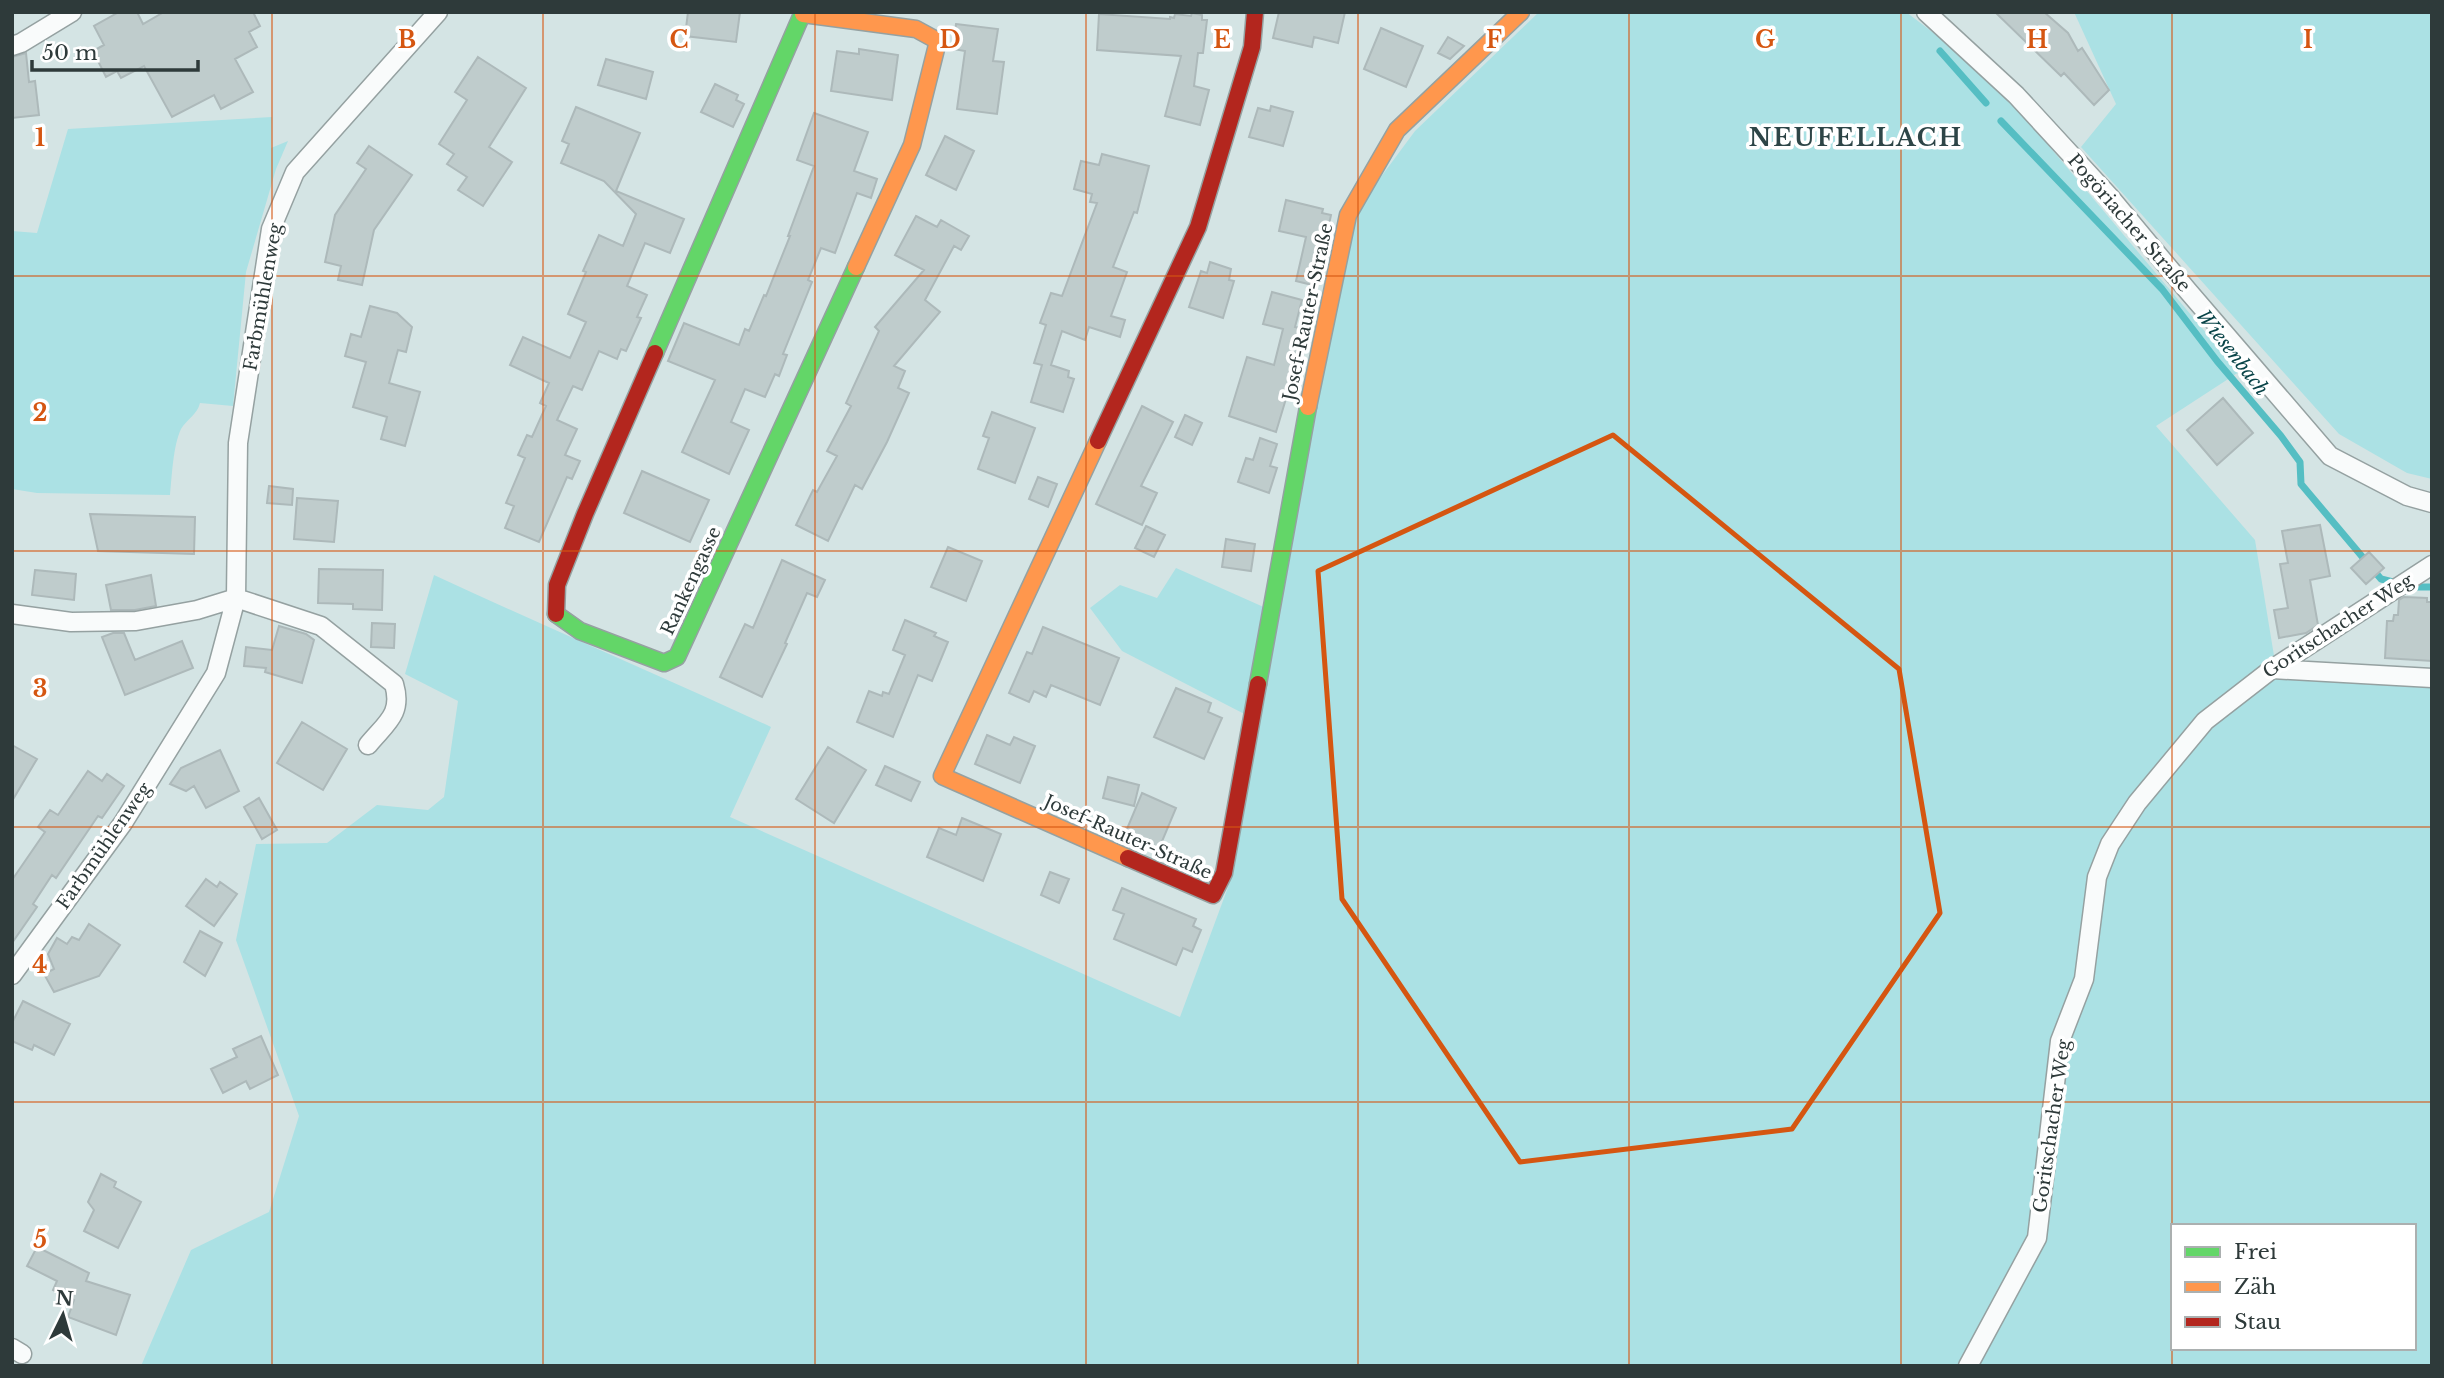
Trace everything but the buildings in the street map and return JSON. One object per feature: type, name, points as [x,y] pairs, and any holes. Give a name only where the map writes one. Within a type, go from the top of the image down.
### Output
[{"type":"street","points":[[12,46],[72,12]]},
{"type":"street","name":"Farbmühlenweg","points":[[12,975],[123,823],[216,673],[236,598],[238,443],[271,229],[295,172],[438,12]]},
{"type":"street","name":"Josef-Rauter-Straße","points":[[1255,12],[1252,47],[1198,227],[942,776],[1213,895],[1224,873],[1306,417],[1348,215],[1397,130],[1521,12]]},
{"type":"street","name":"Pogöriacher Straße","points":[[1926,12],[2016,95],[2109,196],[2330,456],[2407,496],[2432,503]]},
{"type":"street","name":"Rankengasse","points":[[803,13],[916,29],[938,41],[912,145],[677,657],[664,663],[580,631],[555,613],[557,585],[585,514],[803,13]]},
{"type":"street","name":"Goritschacher Weg","points":[[1968,1366],[2037,1238],[2060,1041],[2084,979],[2097,877],[2110,844],[2137,803],[2205,721],[2272,669],[2432,565]]},
{"type":"street","points":[[12,614],[71,622],[135,621],[197,610],[236,598],[321,626],[394,684],[398,698],[397,709],[368,745]]},
{"type":"street","points":[[2272,669],[2432,678]]},
{"type":"highlighted area","points":[[1613,435],[1899,669],[1940,913],[1792,1129],[1520,1162],[1342,899],[1318,571]]},
{"type":"shaded area","points":[[1539,12],[1906,12],[1960,53],[2017,108],[2239,372],[2156,426],[2255,540],[2276,668],[2432,683],[2432,1366],[141,1366],[191,1250],[269,1212],[299,1116],[236,940],[256,844],[327,843],[377,805],[428,810],[444,797],[458,701],[405,674],[434,575],[771,727],[730,817],[1180,1017],[1234,871],[1258,721],[1122,651],[1090,608],[1120,585],[1157,598],[1176,568],[1277,613],[1352,216],[1415,131]]},
{"type":"shaded area","points":[[2074,12],[2432,12],[2432,479],[2407,473],[2339,434],[2081,147],[2116,104]]},
{"type":"shaded area","points":[[272,117],[271,148],[288,141],[276,169],[246,272],[233,406],[200,403],[197,411],[183,426],[178,436],[170,495],[37,493],[12,489],[12,231],[37,233],[68,129]]},
{"type":"waterway","name":"Wiesenbach","points":[[1940,51],[1986,103]]},
{"type":"waterway","name":"Wiesenbach","points":[[2001,121],[2162,289],[2300,462],[2301,484],[2381,579],[2413,587],[2432,587]]},
{"type":"traffic: fast","points":[[655,353],[803,12]]},
{"type":"traffic: fast","points":[[556,614],[580,631],[664,663],[677,657],[856,267]]},
{"type":"traffic: fast","points":[[1258,684],[1308,407]]},
{"type":"traffic: slow","points":[[1308,407],[1348,215],[1397,130],[1521,12]]},
{"type":"traffic: slow","points":[[803,14],[916,29],[938,41],[912,145],[856,267]]},
{"type":"traffic: slow","points":[[1098,441],[942,776],[1128,858]]},
{"type":"traffic: jam","points":[[1098,441],[1198,227],[1252,47],[1255,12]]},
{"type":"traffic: jam","points":[[556,614],[557,585],[655,353]]},
{"type":"traffic: jam","points":[[1128,858],[1213,895],[1224,873],[1258,684]]},
{"type":"district","name":"NEUFELLACH","points":[[1856,138]]}]
